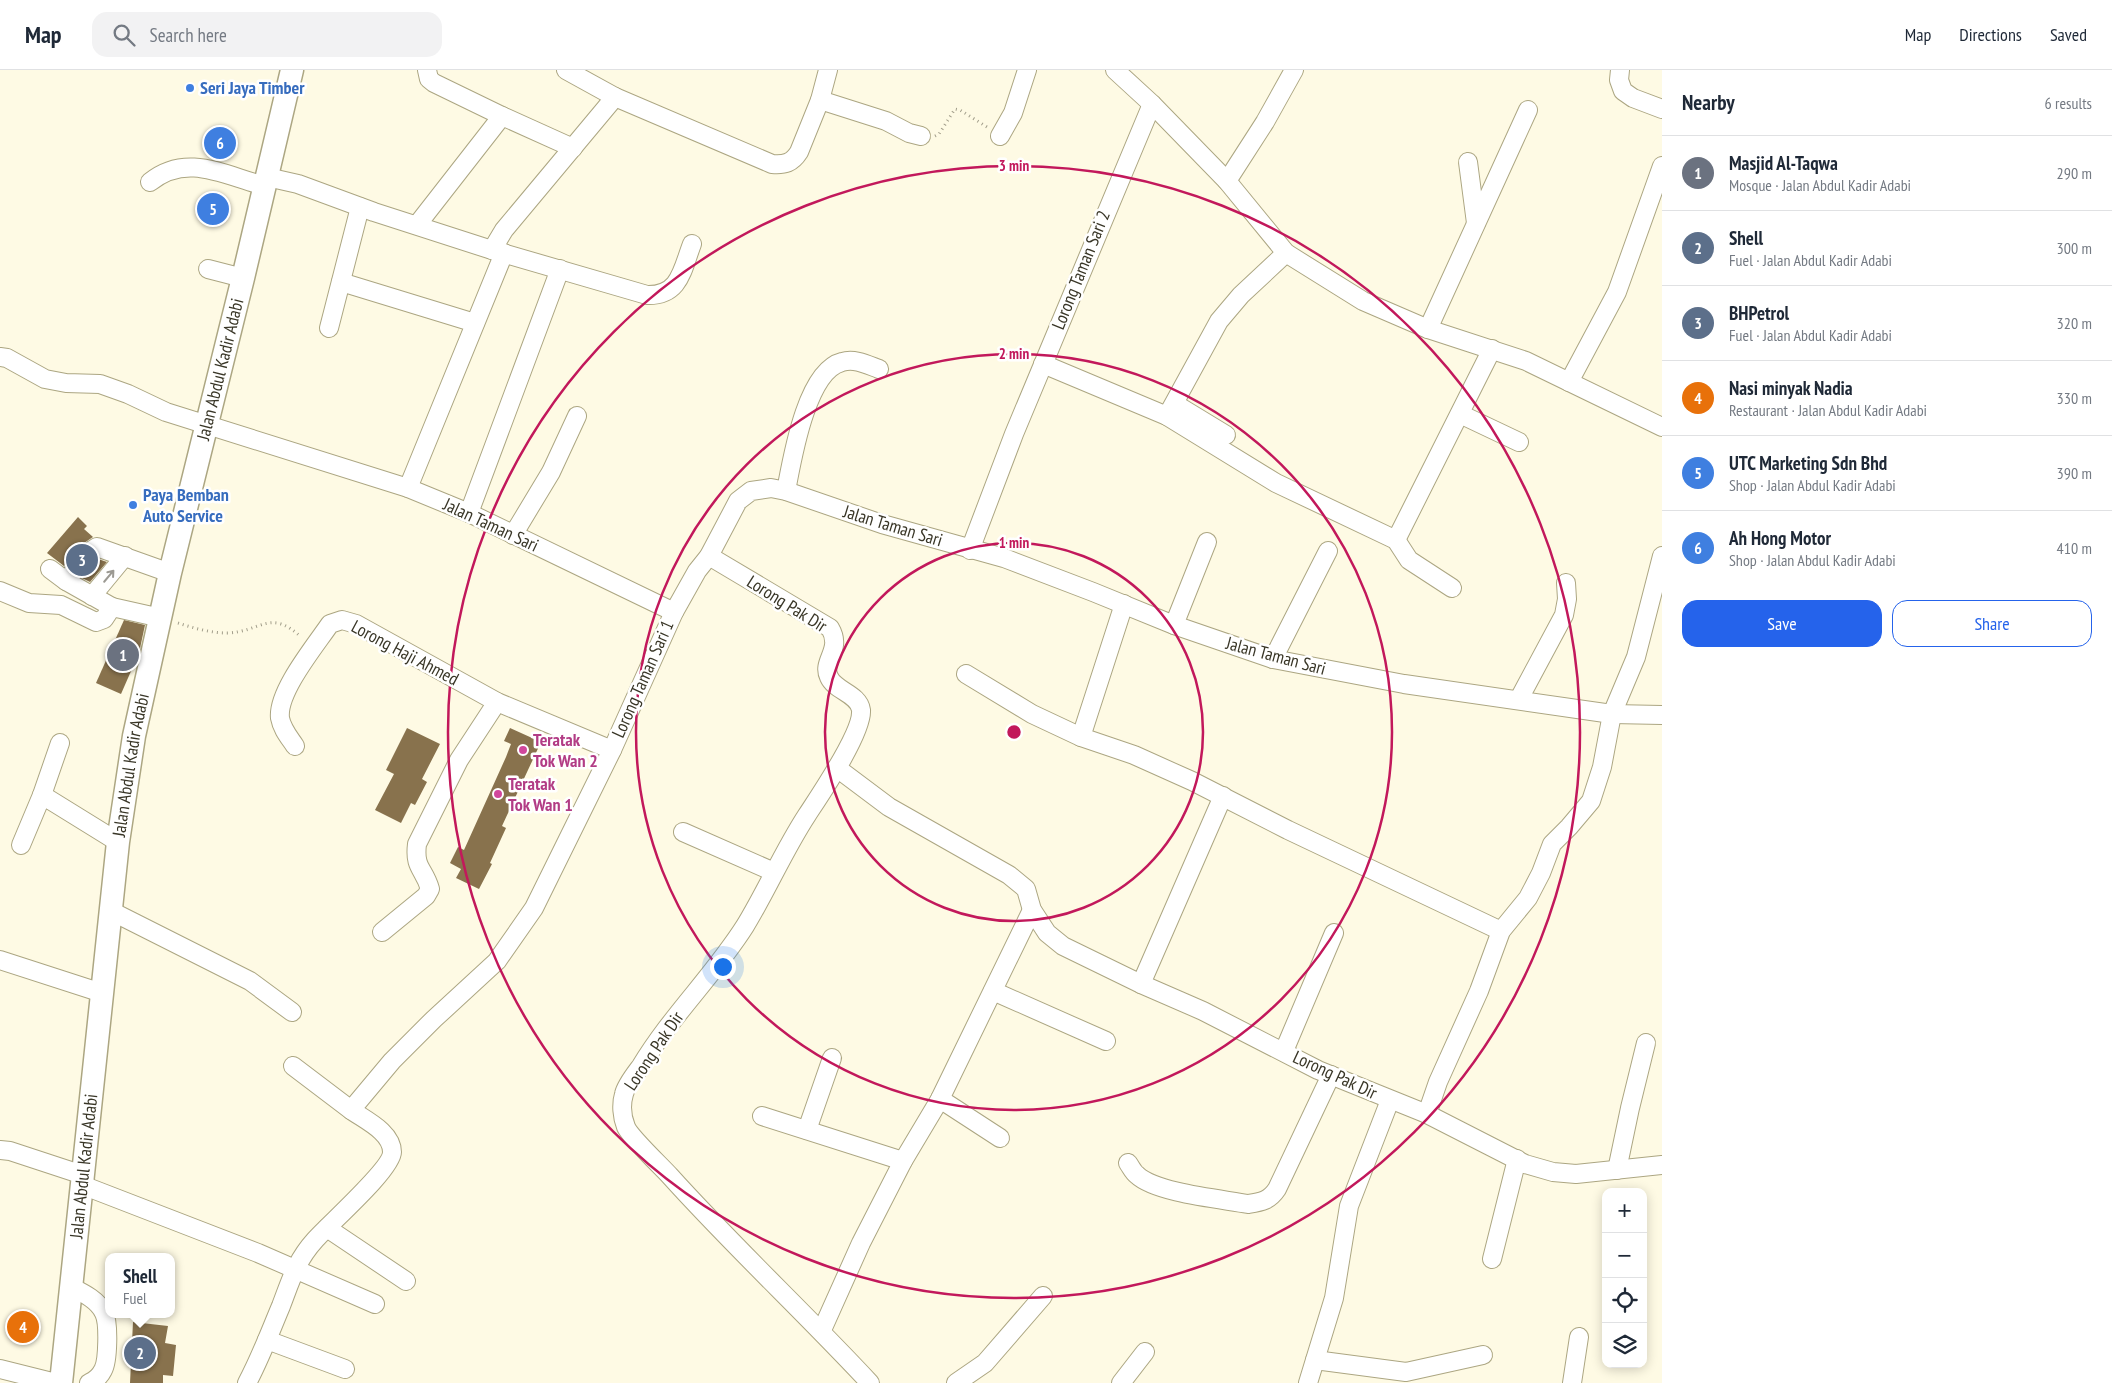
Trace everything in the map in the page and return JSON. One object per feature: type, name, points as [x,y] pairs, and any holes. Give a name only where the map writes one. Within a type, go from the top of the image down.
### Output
[{"type":"main road","name":"Jalan Abdul Kadir Adabi","points":[[61,1383],[118,842],[134,736],[170,573],[292,70]]},
{"type":"street","points":[[427,70],[429,78],[434,83],[573,148]]},
{"type":"street","points":[[566,70],[615,97],[772,164],[788,163],[795,159],[820,100],[828,70]]},
{"type":"street","points":[[1000,136],[1013,113],[1027,70]]},
{"type":"street","points":[[1115,70],[1152,104],[1227,181],[1286,254],[1363,301],[1428,329],[1526,362],[1662,426]]},
{"type":"street","points":[[1227,181],[1265,122],[1294,70]]},
{"type":"street","points":[[1620,70],[1619,80],[1623,91],[1662,109]]},
{"type":"street","points":[[408,488],[475,323],[504,230],[615,97]]},
{"type":"street","points":[[820,100],[886,121],[909,133],[921,136]]},
{"type":"street","name":"Lorong Taman Sari 2","points":[[970,550],[1043,364],[1152,104]]},
{"type":"street","points":[[1428,329],[1528,110]]},
{"type":"street","points":[[417,225],[502,116]]},
{"type":"street","points":[[1468,162],[1476,224]]},
{"type":"street","points":[[1569,382],[1617,292],[1662,166]]},
{"type":"street","points":[[150,182],[161,173],[178,168],[198,168],[219,171],[242,180],[298,184],[360,207],[498,252],[647,295],[663,294],[672,289],[678,281],[692,244]]},
{"type":"street","points":[[329,328],[360,207]]},
{"type":"street","points":[[1171,410],[1220,321],[1241,295],[1286,254]]},
{"type":"street","points":[[208,269],[243,278]]},
{"type":"street","points":[[469,513],[560,269]]},
{"type":"street","points":[[341,282],[475,323]]},
{"type":"street","points":[[1396,540],[1492,349]]},
{"type":"street","name":"Jalan Taman Sari","points":[[0,357],[8,358],[45,379],[66,383],[100,384],[128,394],[166,412],[207,426],[408,488],[469,513],[674,612],[738,501],[751,491],[770,488],[786,491],[882,524],[1004,558],[1174,625],[1273,659],[1404,684],[1519,699],[1612,714],[1662,715]]},
{"type":"street","points":[[786,491],[802,418],[814,392],[828,370],[842,362],[860,362],[879,369]]},
{"type":"street","points":[[1043,364],[1171,410],[1226,435]]},
{"type":"street","points":[[1171,410],[1276,482],[1396,540],[1409,560],[1452,588]]},
{"type":"street","points":[[1460,414],[1519,442]]},
{"type":"street","points":[[513,534],[551,472],[578,416]]},
{"type":"street","points":[[1174,625],[1207,542]]},
{"type":"street","points":[[66,581],[89,552],[96,547],[170,573]]},
{"type":"street","points":[[1273,659],[1328,551]]},
{"type":"street","points":[[92,596],[125,556]]},
{"type":"street","name":"Lorong Pak Dir","points":[[708,556],[830,628],[835,636],[835,647],[827,669],[829,678],[837,687],[857,701],[861,710],[856,729],[837,768],[798,830],[744,926],[647,1055],[624,1093],[622,1112],[626,1129],[645,1150],[690,1198],[822,1330],[870,1383]]},
{"type":"street","points":[[1426,1114],[1479,991],[1501,931],[1528,898],[1541,873],[1552,844],[1570,827],[1591,801],[1602,767],[1612,714],[1636,657],[1662,556]]},
{"type":"street","points":[[50,569],[66,581],[112,607],[161,618]]},
{"type":"street","points":[[1519,699],[1564,615],[1567,599],[1566,583]]},
{"type":"street","points":[[0,591],[29,603],[60,605],[96,622],[104,619],[112,607]]},
{"type":"street","points":[[1081,737],[1124,604]]},
{"type":"street","name":"Lorong Taman Sari 1","points":[[351,1110],[392,1061],[497,961],[534,908],[612,750],[674,612]]},
{"type":"street","name":"Lorong Haji Ahmed","points":[[294,746],[285,732],[280,719],[281,704],[286,690],[330,624],[342,620],[356,624],[497,702],[612,750]]},
{"type":"street","points":[[966,674],[1032,714],[1081,737],[1134,755],[1223,796],[1288,830],[1501,931]]},
{"type":"street","points":[[382,932],[426,896],[430,889],[428,882],[418,867],[416,857],[417,844],[459,760],[497,702]]},
{"type":"street","points":[[21,845],[42,795],[60,743]]},
{"type":"street","name":"Lorong Pak Dir","points":[[837,768],[889,807],[1009,875],[1026,889],[1032,910],[1047,933],[1063,946],[1140,984],[1203,1010],[1331,1075],[1426,1114],[1525,1164],[1561,1173],[1576,1174],[1662,1165]]},
{"type":"street","points":[[42,795],[118,842]]},
{"type":"street","points":[[1140,984],[1223,796]]},
{"type":"street","points":[[683,832],[774,872]]},
{"type":"street","points":[[822,1330],[861,1243],[904,1161],[940,1099],[1032,910]]},
{"type":"street","points":[[111,911],[176,942],[250,981],[292,1012]]},
{"type":"street","points":[[1284,1051],[1334,933]]},
{"type":"street","points":[[0,960],[102,993]]},
{"type":"street","points":[[994,991],[1106,1041]]},
{"type":"street","points":[[1617,1170],[1646,1043]]},
{"type":"street","points":[[807,1130],[832,1058]]},
{"type":"street","points":[[247,1383],[267,1340],[294,1269],[315,1240],[375,1179],[387,1164],[392,1152],[388,1137],[293,1066]]},
{"type":"street","points":[[1128,1163],[1137,1176],[1167,1189],[1248,1204],[1272,1197],[1331,1075]]},
{"type":"street","points":[[940,1099],[1000,1138]]},
{"type":"street","points":[[1308,1383],[1334,1298],[1348,1206],[1390,1100]]},
{"type":"street","points":[[762,1116],[904,1161]]},
{"type":"street","points":[[0,1150],[10,1151],[83,1180],[375,1304]]},
{"type":"street","points":[[1492,1259],[1517,1159]]},
{"type":"street","points":[[327,1228],[406,1281]]},
{"type":"street","points":[[71,1287],[92,1298],[105,1317]]},
{"type":"street","points":[[956,1383],[985,1363],[1043,1296]]},
{"type":"street","points":[[89,1383],[94,1381],[104,1369],[108,1328],[105,1318]]},
{"type":"street","points":[[1572,1383],[1579,1337]]},
{"type":"street","points":[[267,1340],[345,1369]]},
{"type":"street","points":[[1121,1383],[1145,1352]]},
{"type":"street","points":[[1315,1360],[1408,1377],[1484,1355]]},
{"type":"street","points":[[0,1369],[56,1383]]},
{"type":"path","points":[[921,136],[935,136],[939,134],[955,109],[960,110],[1000,136]]},
{"type":"path","points":[[161,618],[193,628],[226,633],[243,631],[267,623],[278,622],[291,627]]},
{"type":"building","points":[[78,517],[87,526],[84,529],[93,537],[81,545],[64,566],[47,553]]},
{"type":"building","points":[[98,559],[107,562],[90,582],[82,578]]},
{"type":"building","points":[[124,620],[145,625],[139,653],[121,694],[96,683]]},
{"type":"building","points":[[407,728],[440,744],[422,779],[427,782],[415,805],[411,803],[401,823],[375,810],[394,774],[386,770]]},
{"type":"building","points":[[510,728],[541,742],[502,826],[506,828],[490,863],[492,864],[479,889],[456,878],[461,869],[450,863],[458,847],[464,850],[506,757],[511,744],[504,741]]},
{"type":"building","points":[[133,1322],[168,1326],[165,1343],[176,1345],[173,1376],[163,1375],[163,1383],[130,1383]]},
{"type":"place","name":"Seri Jaya Timber","points":[[190,88]]},
{"type":"place","name":"Ah Hong Motor","points":[[220,143]]},
{"type":"place","name":"UTC Marketing Sdn Bhd","points":[[213,209]]},
{"type":"place","name":"Paya Bemban Auto Service","points":[[133,505]]},
{"type":"place","name":"BHPetrol","points":[[82,560]]},
{"type":"place","name":"Masjid Al-Taqwa","points":[[123,655]]},
{"type":"place","name":"Teratak Tok Wan 2","points":[[523,750]]},
{"type":"place","name":"Teratak Tok Wan 1","points":[[498,794]]},
{"type":"place","name":"Nasi minyak Nadia","points":[[23,1327]]},
{"type":"place","name":"Shell","points":[[140,1353]]}]
